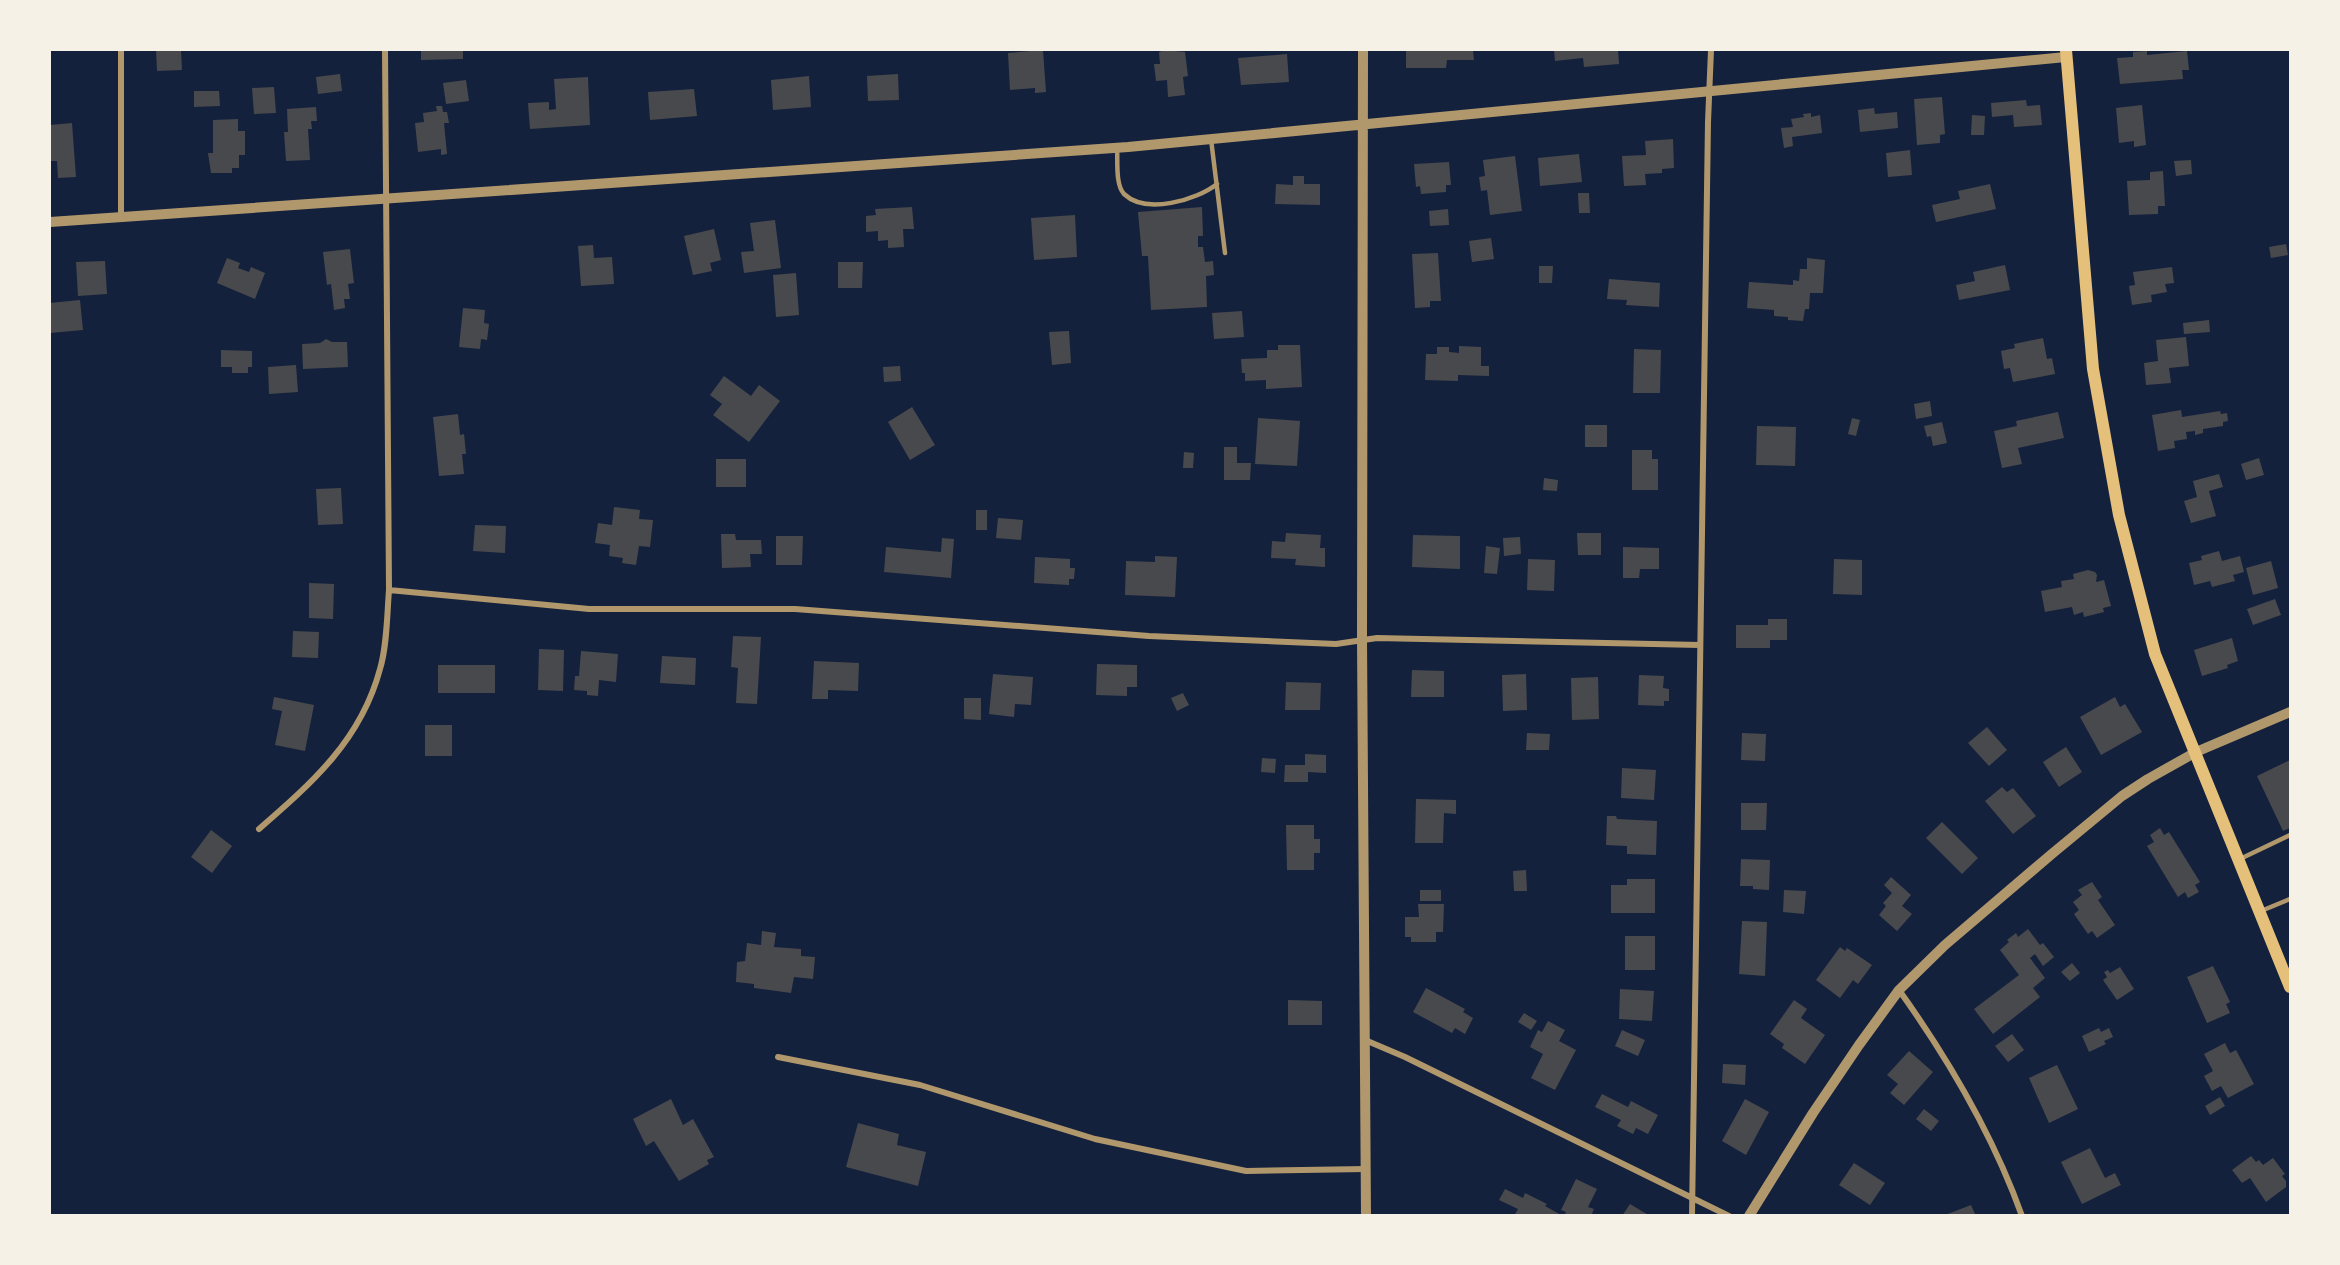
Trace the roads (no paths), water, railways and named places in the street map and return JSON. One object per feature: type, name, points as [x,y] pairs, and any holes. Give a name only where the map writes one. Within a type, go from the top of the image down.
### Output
[{"type":"main road","points":[[2066,53],[2093,369],[2119,515],[2155,654],[2290,987]]},
{"type":"street","points":[[120,218],[121,50]]},
{"type":"street","points":[[259,829],[306,789],[343,748],[364,711],[381,668],[389,590],[384,50]]},
{"type":"street","points":[[1363,50],[1362,640],[1366,1215]]},
{"type":"street","points":[[1692,1215],[1711,50]]},
{"type":"street","points":[[50,222],[1117,148],[1709,92],[2066,53]]},
{"type":"street","points":[[389,590],[589,609],[795,609],[1149,636],[1336,644],[1377,638],[1700,645]]},
{"type":"street","points":[[1749,1215],[1858,1045],[1899,990],[1994,901],[2122,796],[2148,779],[2196,752],[2290,712]]},
{"type":"street","points":[[1899,990],[1933,1038],[1972,1107],[1995,1150],[2022,1215]]},
{"type":"street","points":[[1364,1040],[1405,1057],[1729,1215]]},
{"type":"street","points":[[778,1057],[920,1085],[1095,1138],[1246,1170],[1366,1169]]},
{"type":"lane","points":[[1211,139],[1225,253]]},
{"type":"lane","points":[[1117,148],[1120,187],[1124,194],[1137,201],[1154,204],[1187,200],[1199,196],[1216,184]]},
{"type":"lane","points":[[2240,859],[2290,835]]},
{"type":"lane","points":[[2261,911],[2290,899]]}]
